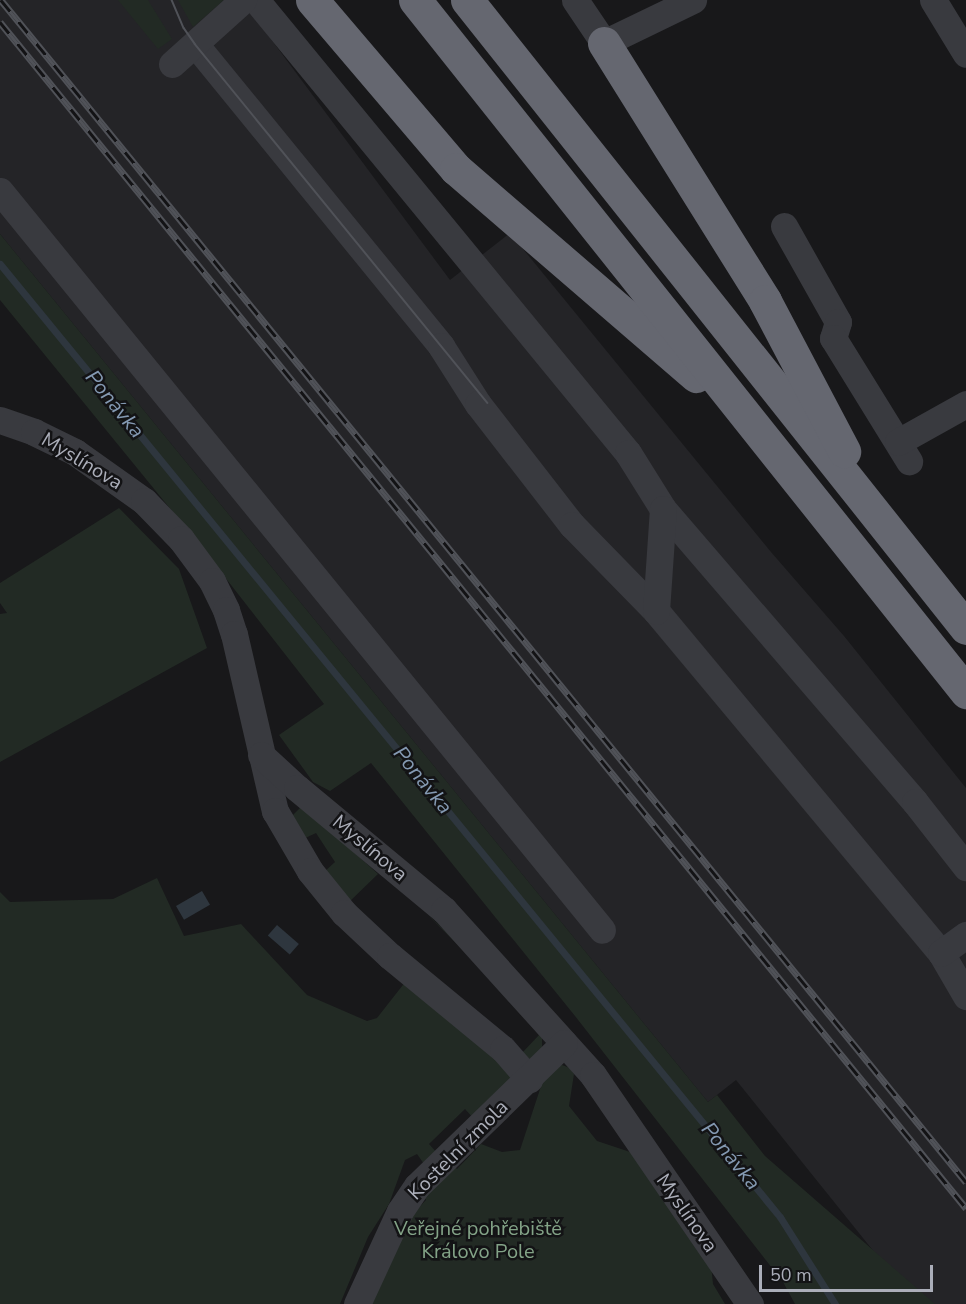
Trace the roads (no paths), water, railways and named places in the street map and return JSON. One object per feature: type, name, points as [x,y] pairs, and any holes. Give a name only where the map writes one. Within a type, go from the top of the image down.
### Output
[{"type":"highway","points":[[312,0],[456,169],[755,427]]},
{"type":"highway","points":[[416,0],[966,692]]},
{"type":"highway","points":[[467,0],[966,628]]},
{"type":"highway","points":[[603,43],[765,301],[883,524]]},
{"type":"street","points":[[172,64],[243,0]]},
{"type":"street","points":[[256,0],[628,453],[663,509],[915,802],[966,867]]},
{"type":"street","points":[[575,0],[603,43],[693,0]]},
{"type":"street","points":[[933,0],[966,54]]},
{"type":"street","points":[[195,44],[441,346],[478,404],[572,525],[656,611],[941,953],[966,996]]},
{"type":"street","points":[[0,191],[602,930]]},
{"type":"street","points":[[784,226],[838,322],[833,338],[904,452],[966,404]]},
{"type":"street","name":"Myslínova","points":[[0,420],[44,437],[100,468],[144,501],[181,539],[212,581],[226,610],[234,634],[261,754],[297,789],[444,910],[593,1075],[750,1304]]},
{"type":"street","points":[[656,611],[663,509]]},
{"type":"street","points":[[261,754],[276,811],[292,843],[323,890],[390,956],[502,1048],[529,1078]]},
{"type":"street","points":[[941,953],[966,935]]},
{"type":"street","name":"Kostelní zmola","points":[[357,1304],[400,1211],[417,1186],[564,1043]]},
{"type":"waterway","name":"Ponávka","points":[[0,264],[780,1217],[835,1304]]},
{"type":"tram line","points":[[172,0],[184,28],[195,44],[488,403]]},
{"type":"railway","points":[[1,0],[966,1182]]},
{"type":"railway","points":[[0,22],[966,1208]]},
{"type":"park label","name":"Veřejné pohřebiště Královo Pole","points":[[478,1240]]}]
